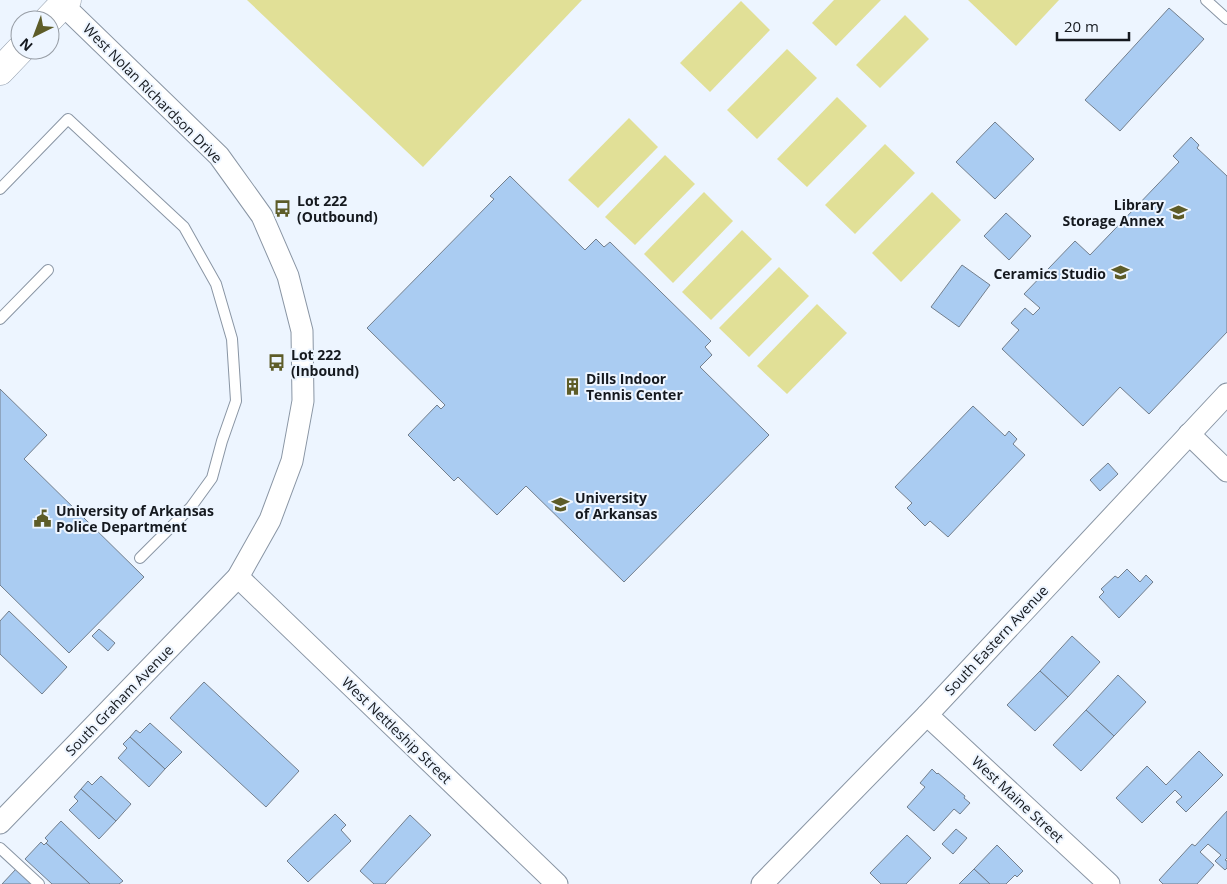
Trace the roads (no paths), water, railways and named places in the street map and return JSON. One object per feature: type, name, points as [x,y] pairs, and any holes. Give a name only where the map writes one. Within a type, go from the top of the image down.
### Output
[{"type":"main road","points":[[0,71],[10,60]]},
{"type":"street","name":"West Nolan Richardson Drive","points":[[59,8],[219,156],[262,216],[288,276],[302,331],[303,401],[292,461],[270,520],[238,577]]},
{"type":"street","name":"South Eastern Avenue","points":[[762,884],[927,715],[1227,394]]},
{"type":"street","points":[[1189,434],[1227,471]]},
{"type":"street","name":"South Graham Avenue","points":[[0,823],[238,577]]},
{"type":"street","name":"West Nettleship Street","points":[[238,577],[557,884]]},
{"type":"street","name":"West Maine Street","points":[[927,715],[1109,884]]},
{"type":"lane","points":[[1206,0],[1227,20]]},
{"type":"lane","points":[[0,189],[68,119],[184,227],[216,284],[232,339],[236,401],[212,478],[191,507],[140,558]]},
{"type":"lane","points":[[0,319],[48,270]]},
{"type":"lane","points":[[0,848],[39,884]]},
{"type":"place","name":"Lot 222 (Outbound)","points":[[283,208]]},
{"type":"place","name":"Library Storage Annex","points":[[1178,212]]},
{"type":"place","name":"Ceramics Studio","points":[[1120,273]]},
{"type":"place","name":"Lot 222 (Inbound)","points":[[277,362]]},
{"type":"place","name":"Dills Indoor Tennis Center","points":[[572,386]]},
{"type":"place","name":"University of Arkansas","points":[[561,505]]},
{"type":"place","name":"University of Arkansas Police Department","points":[[42,518]]}]
